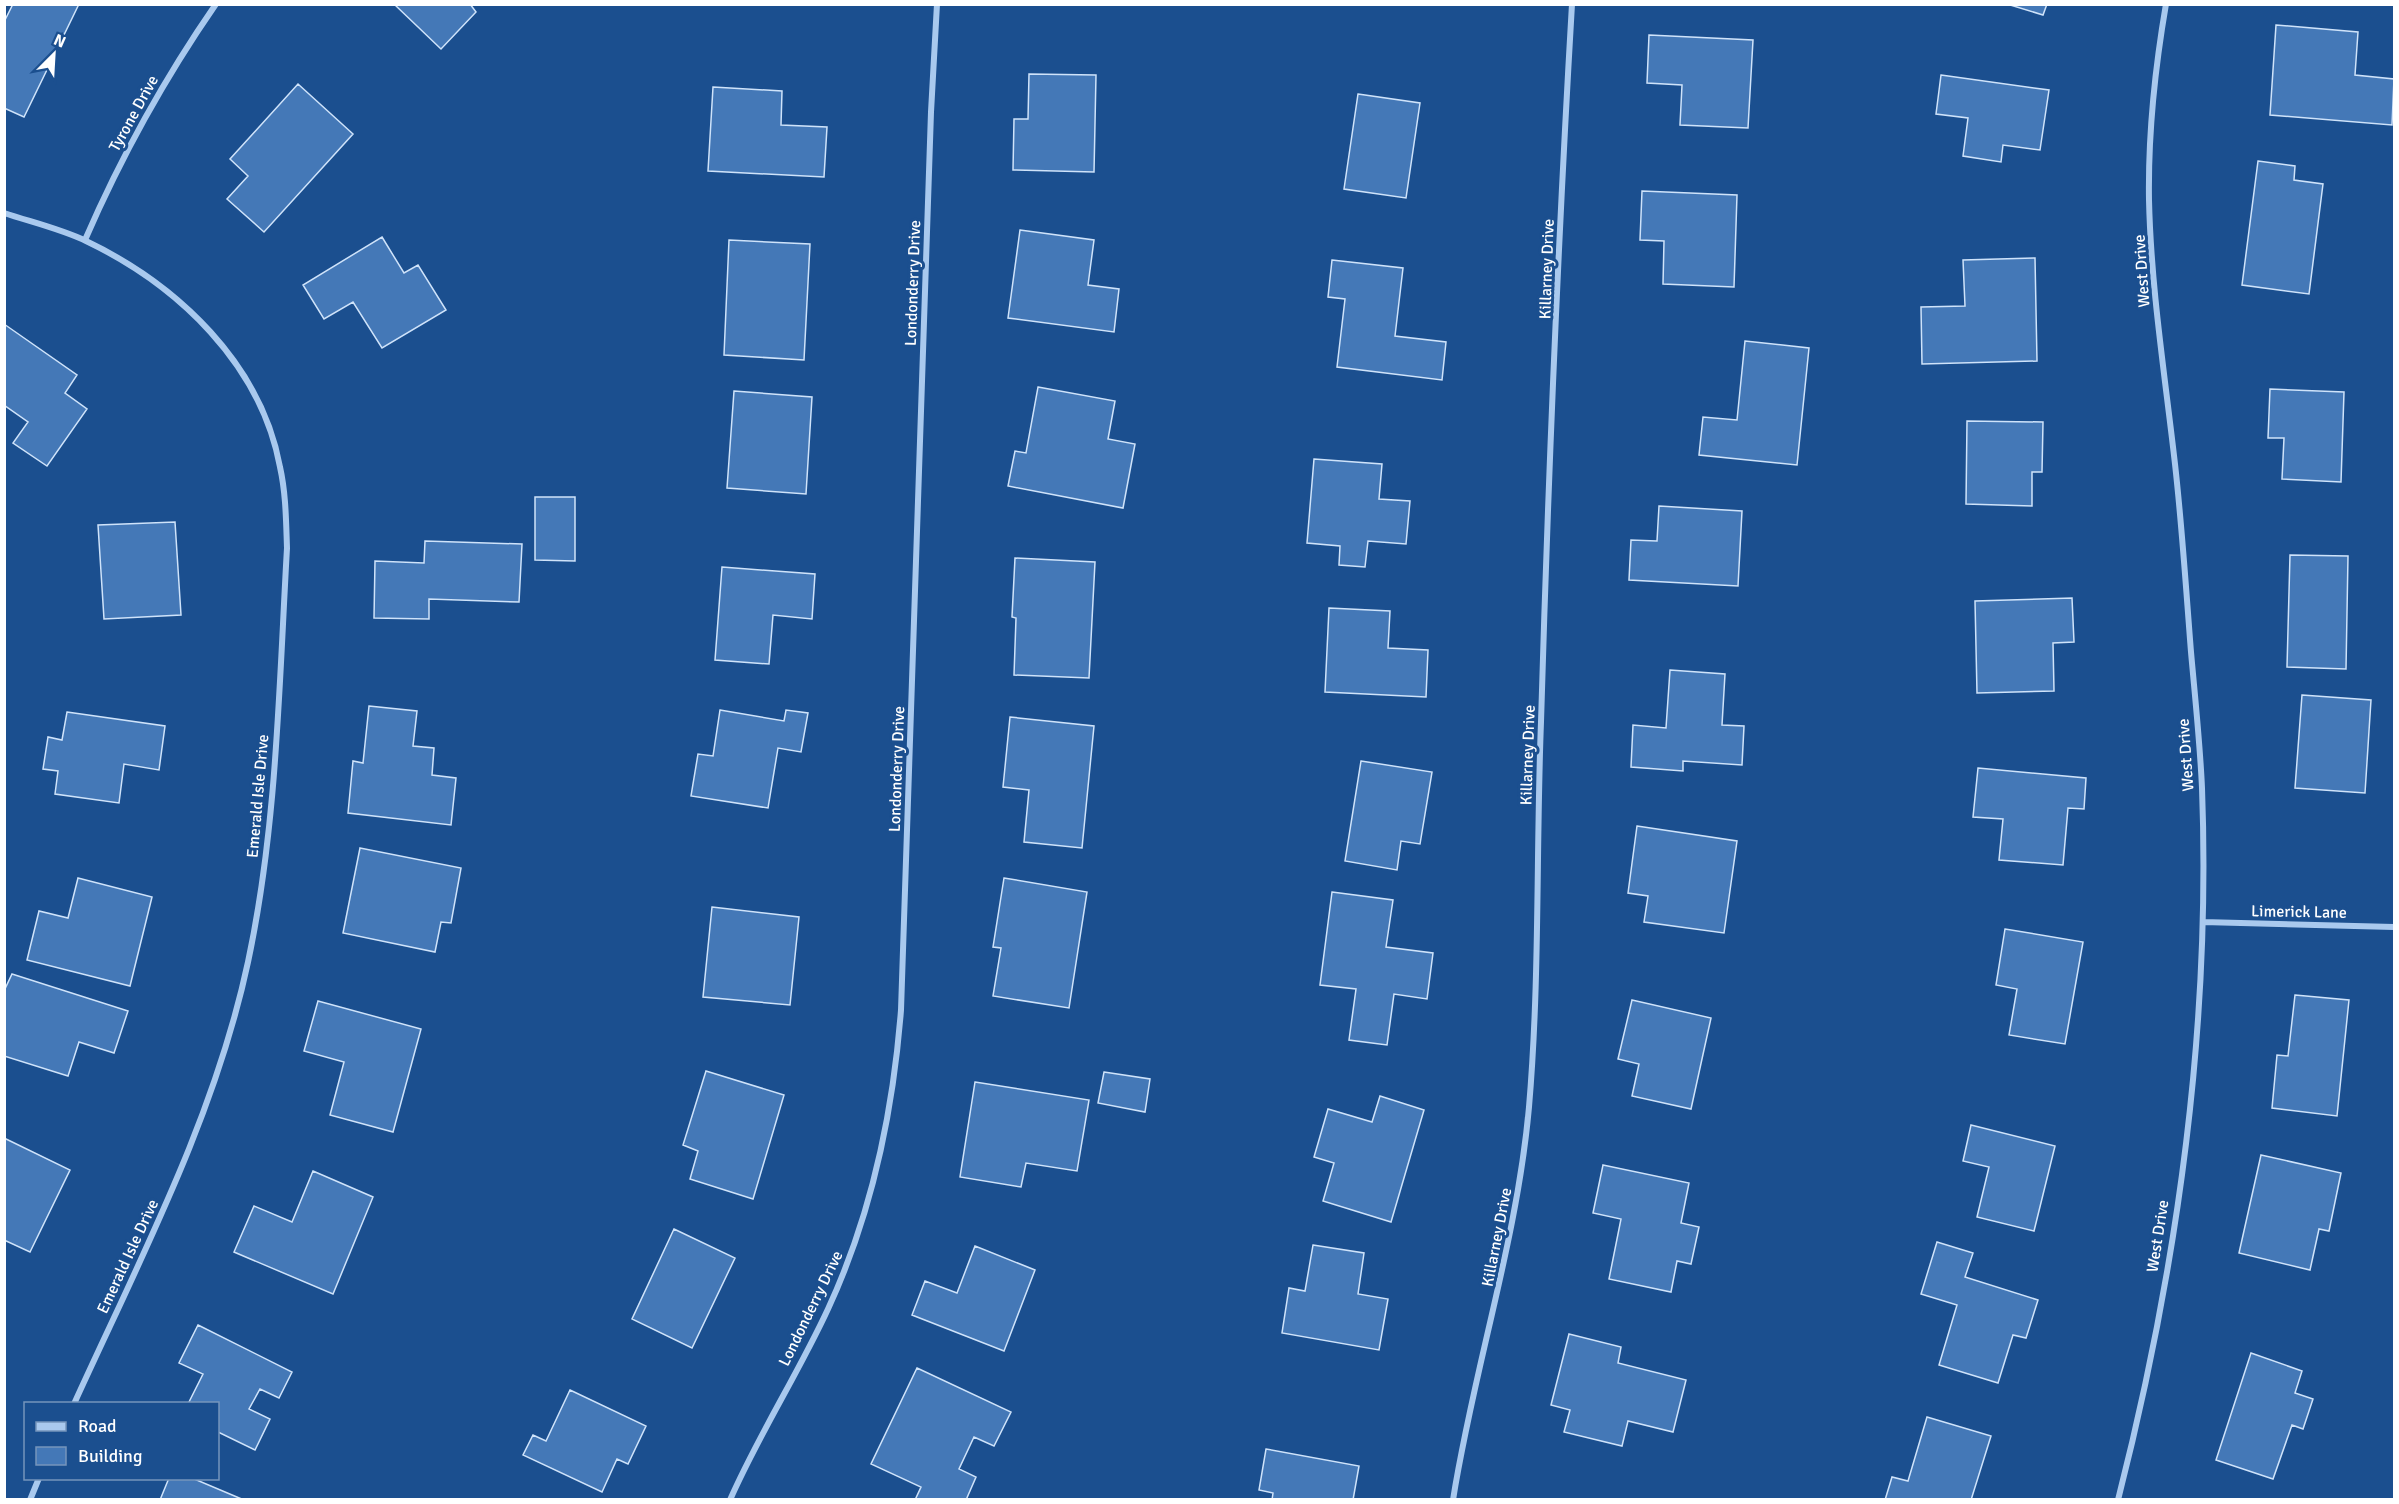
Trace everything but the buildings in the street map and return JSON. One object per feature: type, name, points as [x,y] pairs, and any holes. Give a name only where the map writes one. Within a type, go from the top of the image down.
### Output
[{"type":"street","name":"Tyrone Drive","points":[[85,240],[109,184],[158,93],[216,4]]},
{"type":"street","name":"Londonderry Drive","points":[[730,1500],[828,1310],[852,1252],[886,1134],[896,1072],[902,1010],[930,124],[937,4]]},
{"type":"street","name":"Killarney Drive","points":[[1453,1500],[1460,1460],[1507,1256],[1520,1182],[1529,1108],[1534,1033],[1541,710],[1572,4]]},
{"type":"street","name":"West Drive","points":[[2118,1500],[2137,1423],[2171,1240],[2194,1069],[2204,922],[2202,786],[2178,495],[2153,274],[2149,197],[2152,120],[2159,43],[2166,4]]},
{"type":"street","name":"Emerald Isle Drive","points":[[4,213],[85,240],[133,267],[168,292],[201,321],[228,352],[251,388],[269,425],[280,465],[286,507],[287,548],[271,807],[262,886],[248,963],[228,1039],[202,1115],[172,1189],[75,1402]]},
{"type":"street","name":"Limerick Lane","points":[[2204,922],[2394,927]]},
{"type":"street","points":[[30,1500],[39,1480]]}]
